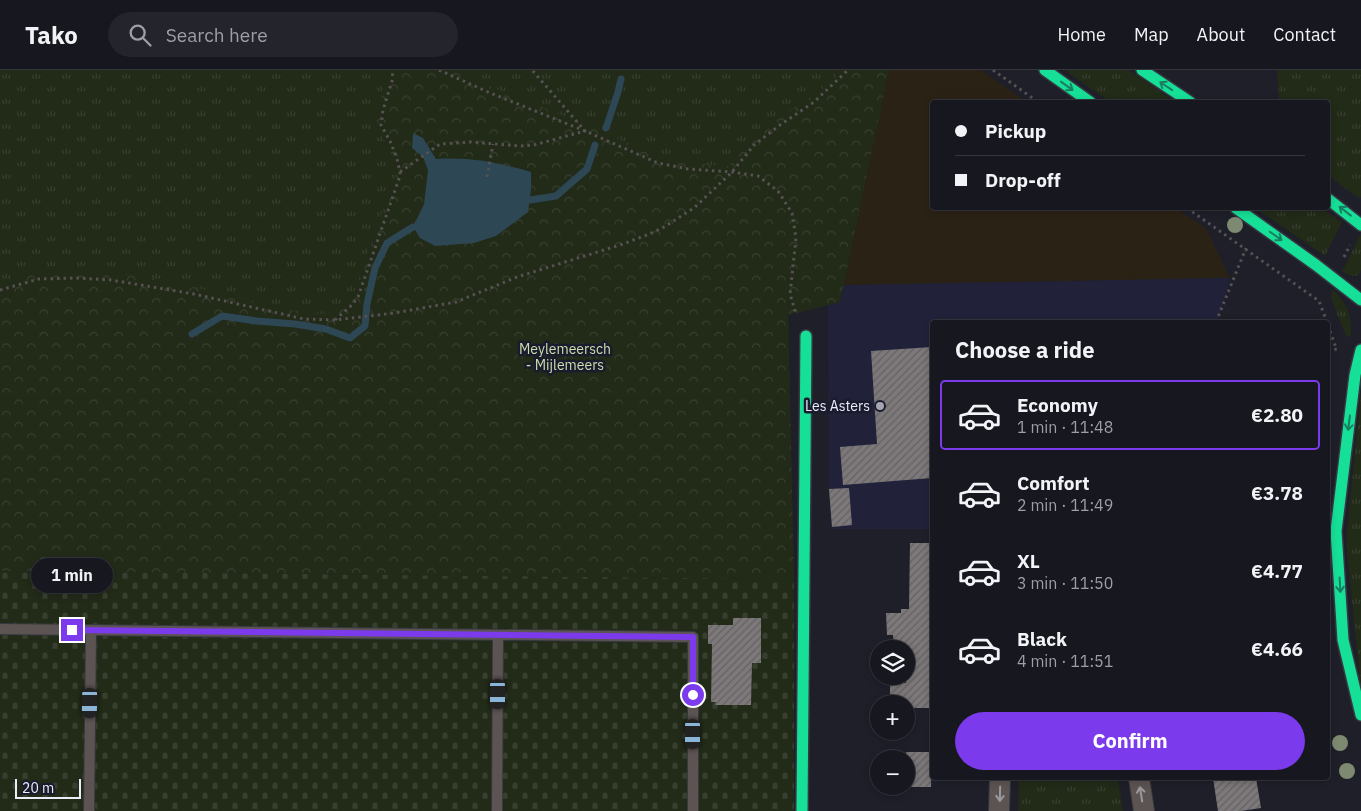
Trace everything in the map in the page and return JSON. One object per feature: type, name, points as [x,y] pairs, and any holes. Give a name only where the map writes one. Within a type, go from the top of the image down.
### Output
[{"type":"street","points":[[1044,70],[1087,100]]},
{"type":"street","points":[[1142,70],[1187,100]]},
{"type":"street","points":[[1330,201],[1361,225]]},
{"type":"street","points":[[1239,210],[1361,300]]},
{"type":"street","points":[[802,811],[806,336]]},
{"type":"street","points":[[1361,350],[1355,375],[1336,531],[1343,640],[1361,715]]},
{"type":"street","points":[[999,811],[1000,780]]},
{"type":"street","points":[[1139,780],[1144,811]]},
{"type":"lane","points":[[0,629],[693,637],[693,811]]},
{"type":"lane","points":[[89,811],[90,630]]},
{"type":"lane","points":[[497,811],[498,635]]},
{"type":"path","points":[[335,320],[358,297],[400,172],[390,140],[381,125],[383,110],[394,70]]},
{"type":"path","points":[[439,70],[585,131],[658,164],[758,176],[778,191],[792,214],[796,238],[790,294],[806,336]]},
{"type":"path","points":[[532,70],[585,131]]},
{"type":"path","points":[[0,290],[39,279],[77,278],[111,280],[194,294],[304,319],[335,320],[456,302],[517,277],[647,235],[694,208],[732,172],[754,145],[814,102],[848,70]]},
{"type":"path","points":[[993,70],[1035,100]]},
{"type":"path","points":[[400,172],[440,144],[471,142],[521,146],[585,131]]},
{"type":"path","points":[[487,177],[493,144]]},
{"type":"path","points":[[1190,210],[1319,301],[1326,320]]},
{"type":"path","points":[[1217,320],[1249,243]]},
{"type":"shaded area","points":[[889,70],[981,70],[1024,100],[930,100],[930,210],[1179,210],[1206,228],[1230,278],[844,285]]},
{"type":"shaded area","points":[[413,133],[423,138],[436,159],[484,161],[531,172],[528,212],[496,236],[474,243],[435,246],[420,238],[413,227],[424,204],[428,170],[423,157],[412,148]]},
{"type":"shaded area","name":"Les Asters","points":[[1230,278],[1219,320],[930,320],[930,529],[831,529],[828,306],[840,302],[844,285]]},
{"type":"green space","name":"Meylemeersch - Mijlemeers","points":[[0,70],[889,70],[840,302],[788,315],[794,579],[0,571]]},
{"type":"green space","name":"Meylemeersch - Mijlemeers","points":[[388,70],[456,70],[660,157],[688,163],[729,166],[750,140],[810,97],[838,70],[889,70],[840,302],[788,315],[794,579],[0,571],[0,283],[31,274],[63,271],[98,272],[168,282],[295,311],[335,314],[349,302],[353,295],[395,175],[390,153],[375,122]]},
{"type":"green space","points":[[1064,70],[1129,70],[1172,100],[1107,100]]},
{"type":"green space","points":[[1277,70],[1361,70],[1361,197],[1358,198],[1330,177],[1330,100],[1279,100]]},
{"type":"green space","points":[[1258,210],[1324,210],[1342,222],[1325,256]]},
{"type":"green space","points":[[1360,235],[1361,270],[1359,275],[1352,276],[1342,272]]},
{"type":"green space","points":[[1333,289],[1343,301],[1348,311],[1351,337],[1346,336],[1331,298]]},
{"type":"green space","points":[[1361,391],[1361,691],[1346,541]]},
{"type":"green space","points":[[0,571],[794,579],[794,811],[0,811]]},
{"type":"green space","points":[[1019,780],[1118,780],[1123,811],[1018,811]]},
{"type":"building","points":[[930,347],[930,478],[843,485],[840,447],[877,444],[871,351]]},
{"type":"building","points":[[849,488],[852,525],[832,527],[829,489]]},
{"type":"building","points":[[910,543],[930,543],[930,708],[915,708],[915,695],[890,695],[890,685],[915,685],[915,640],[893,640],[893,635],[887,635],[886,613],[901,613],[901,609],[909,609]]},
{"type":"building","points":[[733,618],[761,618],[761,663],[752,663],[751,705],[715,705],[716,702],[711,702],[712,644],[708,644],[708,625],[733,625]]},
{"type":"building","points":[[915,752],[930,752],[931,787],[915,787]]},
{"type":"building","points":[[1213,780],[1256,780],[1261,808],[1241,811],[1218,811]]},
{"type":"waterway","points":[[606,128],[621,79]]},
{"type":"waterway","points":[[530,200],[556,196],[587,169],[595,145]]},
{"type":"waterway","points":[[192,334],[222,316],[326,329],[350,338],[365,326],[367,304],[375,268],[387,243],[413,227]]},
{"type":"traffic: fast","points":[[1045,70],[1087,100]]},
{"type":"traffic: fast","points":[[1142,70],[1187,100]]},
{"type":"traffic: fast","points":[[1330,201],[1361,225]]},
{"type":"traffic: fast","points":[[1239,210],[1361,300]]},
{"type":"traffic: fast","points":[[802,811],[806,336]]},
{"type":"traffic: fast","points":[[1361,350],[1355,375],[1336,531],[1343,640],[1361,715]]},
{"type":"place","name":"Les Asters","points":[[880,406]]},
{"type":"route","points":[[72,630],[693,637],[693,695]]}]
